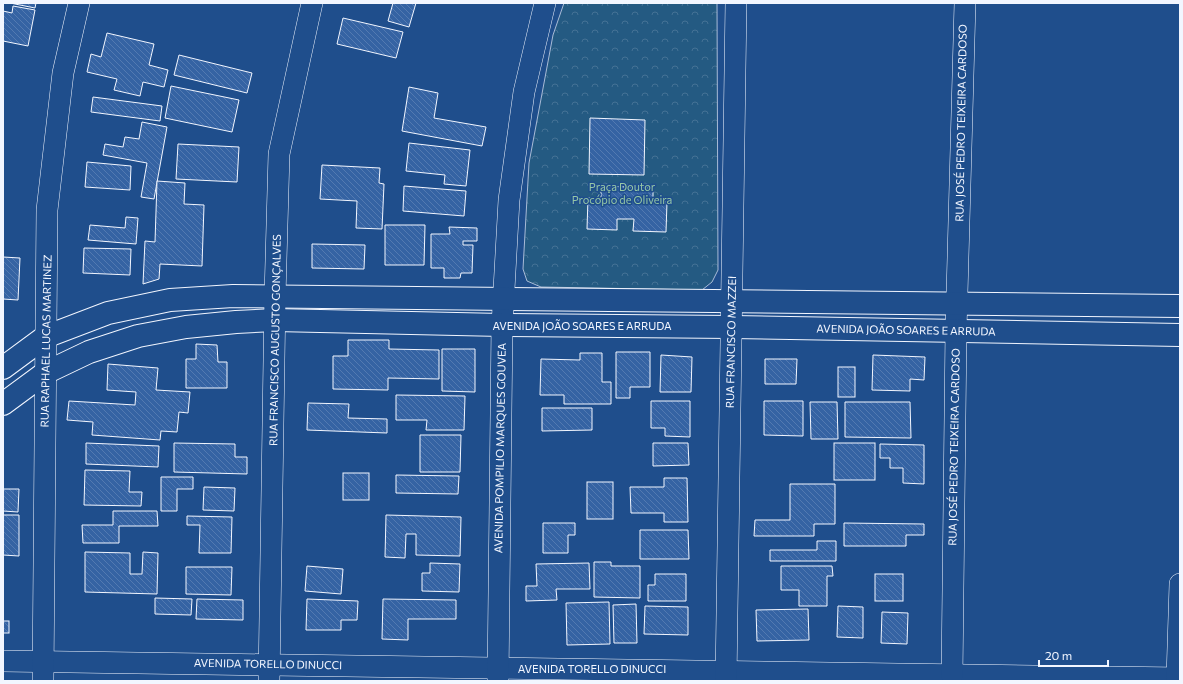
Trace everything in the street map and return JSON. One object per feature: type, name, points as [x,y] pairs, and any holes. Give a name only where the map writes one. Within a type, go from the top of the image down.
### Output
[{"type":"street","name":"RUA RAPHAEL LUCAS MARTINEZ","points":[[44,671],[47,210],[63,73],[80,3]]},
{"type":"street","name":"RUA FRANCISCO AUGUSTO GONÇALVES","points":[[269,672],[275,296],[279,154],[312,3]]},
{"type":"street","name":"AVENIDA POMPILIO MARQUES GOUVEA","points":[[498,675],[502,325],[509,200],[524,92],[544,3]]},
{"type":"street","name":"RUA FRANCISCO MAZZEI","points":[[726,676],[736,3]]},
{"type":"street","name":"RUA JOSÉ PEDRO TEIXEIRA CARDOSO","points":[[952,676],[956,330],[964,3]]},
{"type":"street","points":[[3,368],[45,337],[108,313],[170,300],[275,296],[1180,306]]},
{"type":"street","name":"AVENIDA JOÃO SOARES E ARRUDA","points":[[3,404],[45,373],[89,352],[138,336],[186,327],[236,322],[275,320],[502,325],[956,330],[1180,335]]},
{"type":"street","points":[[1179,678],[1180,584]]},
{"type":"street","name":"AVENIDA TORELLO DINUCCI","points":[[3,661],[44,671],[726,676],[819,674],[1179,678]]},
{"type":"green space","name":"Praça Doutor Procópio de Oliveira","points":[[564,3],[717,3],[718,270],[712,282],[702,290],[541,287],[527,281],[523,269],[529,163],[553,35]]},
{"type":"building","points":[[10,3],[36,3],[35,8]]},
{"type":"building","points":[[393,3],[416,3],[409,27],[388,21]]},
{"type":"building","points":[[13,6],[35,10],[28,46],[3,41],[3,11],[12,13]]},
{"type":"building","points":[[343,18],[403,32],[396,58],[337,44]]},
{"type":"building","points":[[107,33],[154,44],[149,65],[168,70],[164,87],[143,82],[140,96],[114,90],[117,79],[87,72],[91,54],[101,57]]},
{"type":"building","points":[[179,55],[252,73],[247,93],[174,75]]},
{"type":"building","points":[[171,86],[239,100],[232,132],[165,118]]},
{"type":"building","points":[[409,87],[438,93],[434,118],[486,127],[482,146],[402,131]]},
{"type":"building","points":[[93,97],[162,106],[160,121],[91,112]]},
{"type":"building","points":[[590,118],[645,120],[644,175],[589,174]]},
{"type":"building","points":[[142,122],[167,127],[154,199],[141,197],[147,163],[103,155],[105,144],[123,147],[125,137],[139,139]]},
{"type":"building","points":[[409,143],[470,150],[466,186],[444,184],[445,175],[406,171]]},
{"type":"building","points":[[178,144],[239,147],[237,182],[176,179]]},
{"type":"building","points":[[87,162],[131,166],[130,190],[85,187]]},
{"type":"building","points":[[322,165],[380,168],[379,183],[384,184],[382,229],[356,228],[357,201],[320,199]]},
{"type":"building","points":[[157,181],[185,183],[184,204],[204,205],[202,266],[160,264],[159,279],[143,284],[145,241],[155,242]]},
{"type":"building","points":[[404,186],[466,191],[464,216],[403,211]]},
{"type":"building","points":[[601,186],[653,188],[653,201],[667,202],[666,232],[633,231],[634,219],[617,219],[617,230],[587,229],[588,198],[601,199]]},
{"type":"building","points":[[126,217],[138,218],[136,244],[88,240],[90,225],[125,228]]},
{"type":"building","points":[[385,225],[425,225],[424,265],[385,265]]},
{"type":"building","points":[[449,227],[477,228],[477,241],[463,241],[463,245],[473,245],[472,273],[461,273],[460,278],[444,278],[444,268],[431,268],[431,234],[450,234]]},
{"type":"building","points":[[312,244],[365,245],[364,269],[312,268]]},
{"type":"building","points":[[84,248],[131,249],[130,275],[83,273]]},
{"type":"building","points":[[3,257],[20,258],[18,300],[3,299]]},
{"type":"building","points":[[348,340],[389,340],[389,349],[439,350],[439,379],[388,378],[388,390],[333,389],[333,356],[348,356]]},
{"type":"building","points":[[196,344],[217,345],[218,362],[227,362],[227,388],[186,388],[186,359],[196,359]]},
{"type":"building","points":[[442,349],[475,349],[475,392],[442,391]]},
{"type":"building","points":[[616,352],[650,352],[650,387],[630,387],[630,398],[616,398]]},
{"type":"building","points":[[580,353],[602,353],[602,382],[611,382],[611,404],[564,404],[564,395],[540,395],[541,359],[580,360]]},
{"type":"building","points":[[661,355],[692,357],[691,392],[660,392]]},
{"type":"building","points":[[873,355],[925,357],[924,380],[910,379],[910,391],[872,390]]},
{"type":"building","points":[[765,359],[797,359],[796,384],[765,384]]},
{"type":"building","points":[[108,364],[158,368],[156,390],[190,392],[188,413],[179,412],[177,432],[161,431],[160,440],[92,435],[93,422],[67,420],[69,401],[135,405],[136,392],[107,390]]},
{"type":"building","points":[[838,367],[855,367],[855,397],[838,397]]},
{"type":"building","points":[[396,395],[465,396],[464,430],[426,430],[427,420],[396,420]]},
{"type":"building","points":[[651,401],[690,401],[690,437],[665,436],[665,428],[651,428]]},
{"type":"building","points":[[764,401],[803,401],[803,436],[764,435]]},
{"type":"building","points":[[810,402],[837,402],[838,439],[811,439]]},
{"type":"building","points":[[845,402],[910,402],[911,438],[845,437]]},
{"type":"building","points":[[308,403],[349,404],[348,418],[387,419],[387,433],[307,430]]},
{"type":"building","points":[[542,408],[592,408],[592,430],[542,431]]},
{"type":"building","points":[[420,435],[461,435],[460,472],[420,472]]},
{"type":"building","points":[[86,443],[159,446],[158,467],[86,464]]},
{"type":"building","points":[[174,443],[235,444],[235,457],[247,457],[247,474],[174,472]]},
{"type":"building","points":[[653,443],[688,443],[689,465],[653,466]]},
{"type":"building","points":[[834,443],[875,443],[875,480],[834,480]]},
{"type":"building","points":[[880,444],[924,445],[924,484],[903,483],[903,468],[890,468],[890,458],[880,458]]},
{"type":"building","points":[[85,470],[130,471],[129,492],[142,492],[141,506],[84,505]]},
{"type":"building","points":[[343,473],[369,473],[369,500],[343,500]]},
{"type":"building","points":[[396,475],[459,476],[458,494],[396,493]]},
{"type":"building","points":[[161,477],[193,477],[193,489],[177,489],[177,511],[161,511]]},
{"type":"building","points":[[664,478],[687,478],[688,522],[664,522],[664,513],[631,513],[630,487],[664,487]]},
{"type":"building","points":[[587,482],[613,482],[613,519],[587,519]]},
{"type":"building","points":[[790,484],[835,484],[835,524],[814,524],[814,536],[754,536],[755,520],[790,520]]},
{"type":"building","points":[[204,487],[235,488],[234,511],[203,510]]},
{"type":"building","points":[[3,489],[19,489],[18,512],[3,511]]},
{"type":"building","points":[[113,511],[157,511],[158,526],[119,526],[119,543],[83,543],[82,525],[113,525]]},
{"type":"building","points":[[3,515],[19,515],[19,556],[3,555]]},
{"type":"building","points":[[386,515],[461,517],[460,556],[416,555],[416,534],[406,534],[405,558],[385,557]]},
{"type":"building","points":[[187,516],[232,517],[231,553],[199,553],[200,525],[187,525]]},
{"type":"building","points":[[543,523],[575,523],[575,535],[568,535],[568,553],[543,553]]},
{"type":"building","points":[[844,523],[924,524],[924,535],[906,535],[906,546],[844,546]]},
{"type":"building","points":[[640,530],[688,530],[689,559],[640,559]]},
{"type":"building","points":[[817,541],[836,541],[836,561],[770,561],[770,550],[817,550]]},
{"type":"building","points":[[85,552],[130,553],[130,574],[142,574],[143,552],[158,553],[157,594],[85,592]]},
{"type":"building","points":[[594,562],[611,562],[611,566],[640,566],[640,598],[594,597]]},
{"type":"building","points":[[430,563],[460,564],[459,592],[422,591],[422,573],[430,573]]},
{"type":"building","points":[[589,563],[590,589],[556,589],[557,600],[526,601],[526,586],[537,586],[536,564]]},
{"type":"building","points":[[307,566],[343,569],[341,594],[305,591]]},
{"type":"building","points":[[781,566],[832,566],[833,576],[827,576],[827,606],[799,606],[799,590],[781,590]]},
{"type":"building","points":[[186,567],[232,567],[231,595],[186,594]]},
{"type":"building","points":[[655,574],[686,574],[686,601],[648,601],[648,585],[655,585]]},
{"type":"building","points":[[875,574],[903,574],[903,601],[875,601]]},
{"type":"building","points":[[155,598],[192,599],[191,615],[155,614]]},
{"type":"building","points":[[197,599],[243,600],[243,620],[196,619]]},
{"type":"building","points":[[307,599],[358,601],[357,620],[341,620],[341,630],[306,630]]},
{"type":"building","points":[[383,599],[456,600],[456,619],[408,619],[408,640],[382,639]]},
{"type":"building","points":[[609,602],[610,644],[567,645],[566,603]]},
{"type":"building","points":[[636,604],[637,643],[614,643],[613,605]]},
{"type":"building","points":[[645,606],[688,607],[688,635],[644,634]]},
{"type":"building","points":[[838,606],[863,607],[863,638],[837,637]]},
{"type":"building","points":[[808,609],[809,640],[757,641],[756,610]]},
{"type":"building","points":[[882,612],[908,613],[907,644],[881,643]]},
{"type":"building","points":[[3,621],[9,621],[9,633],[3,633]]}]
